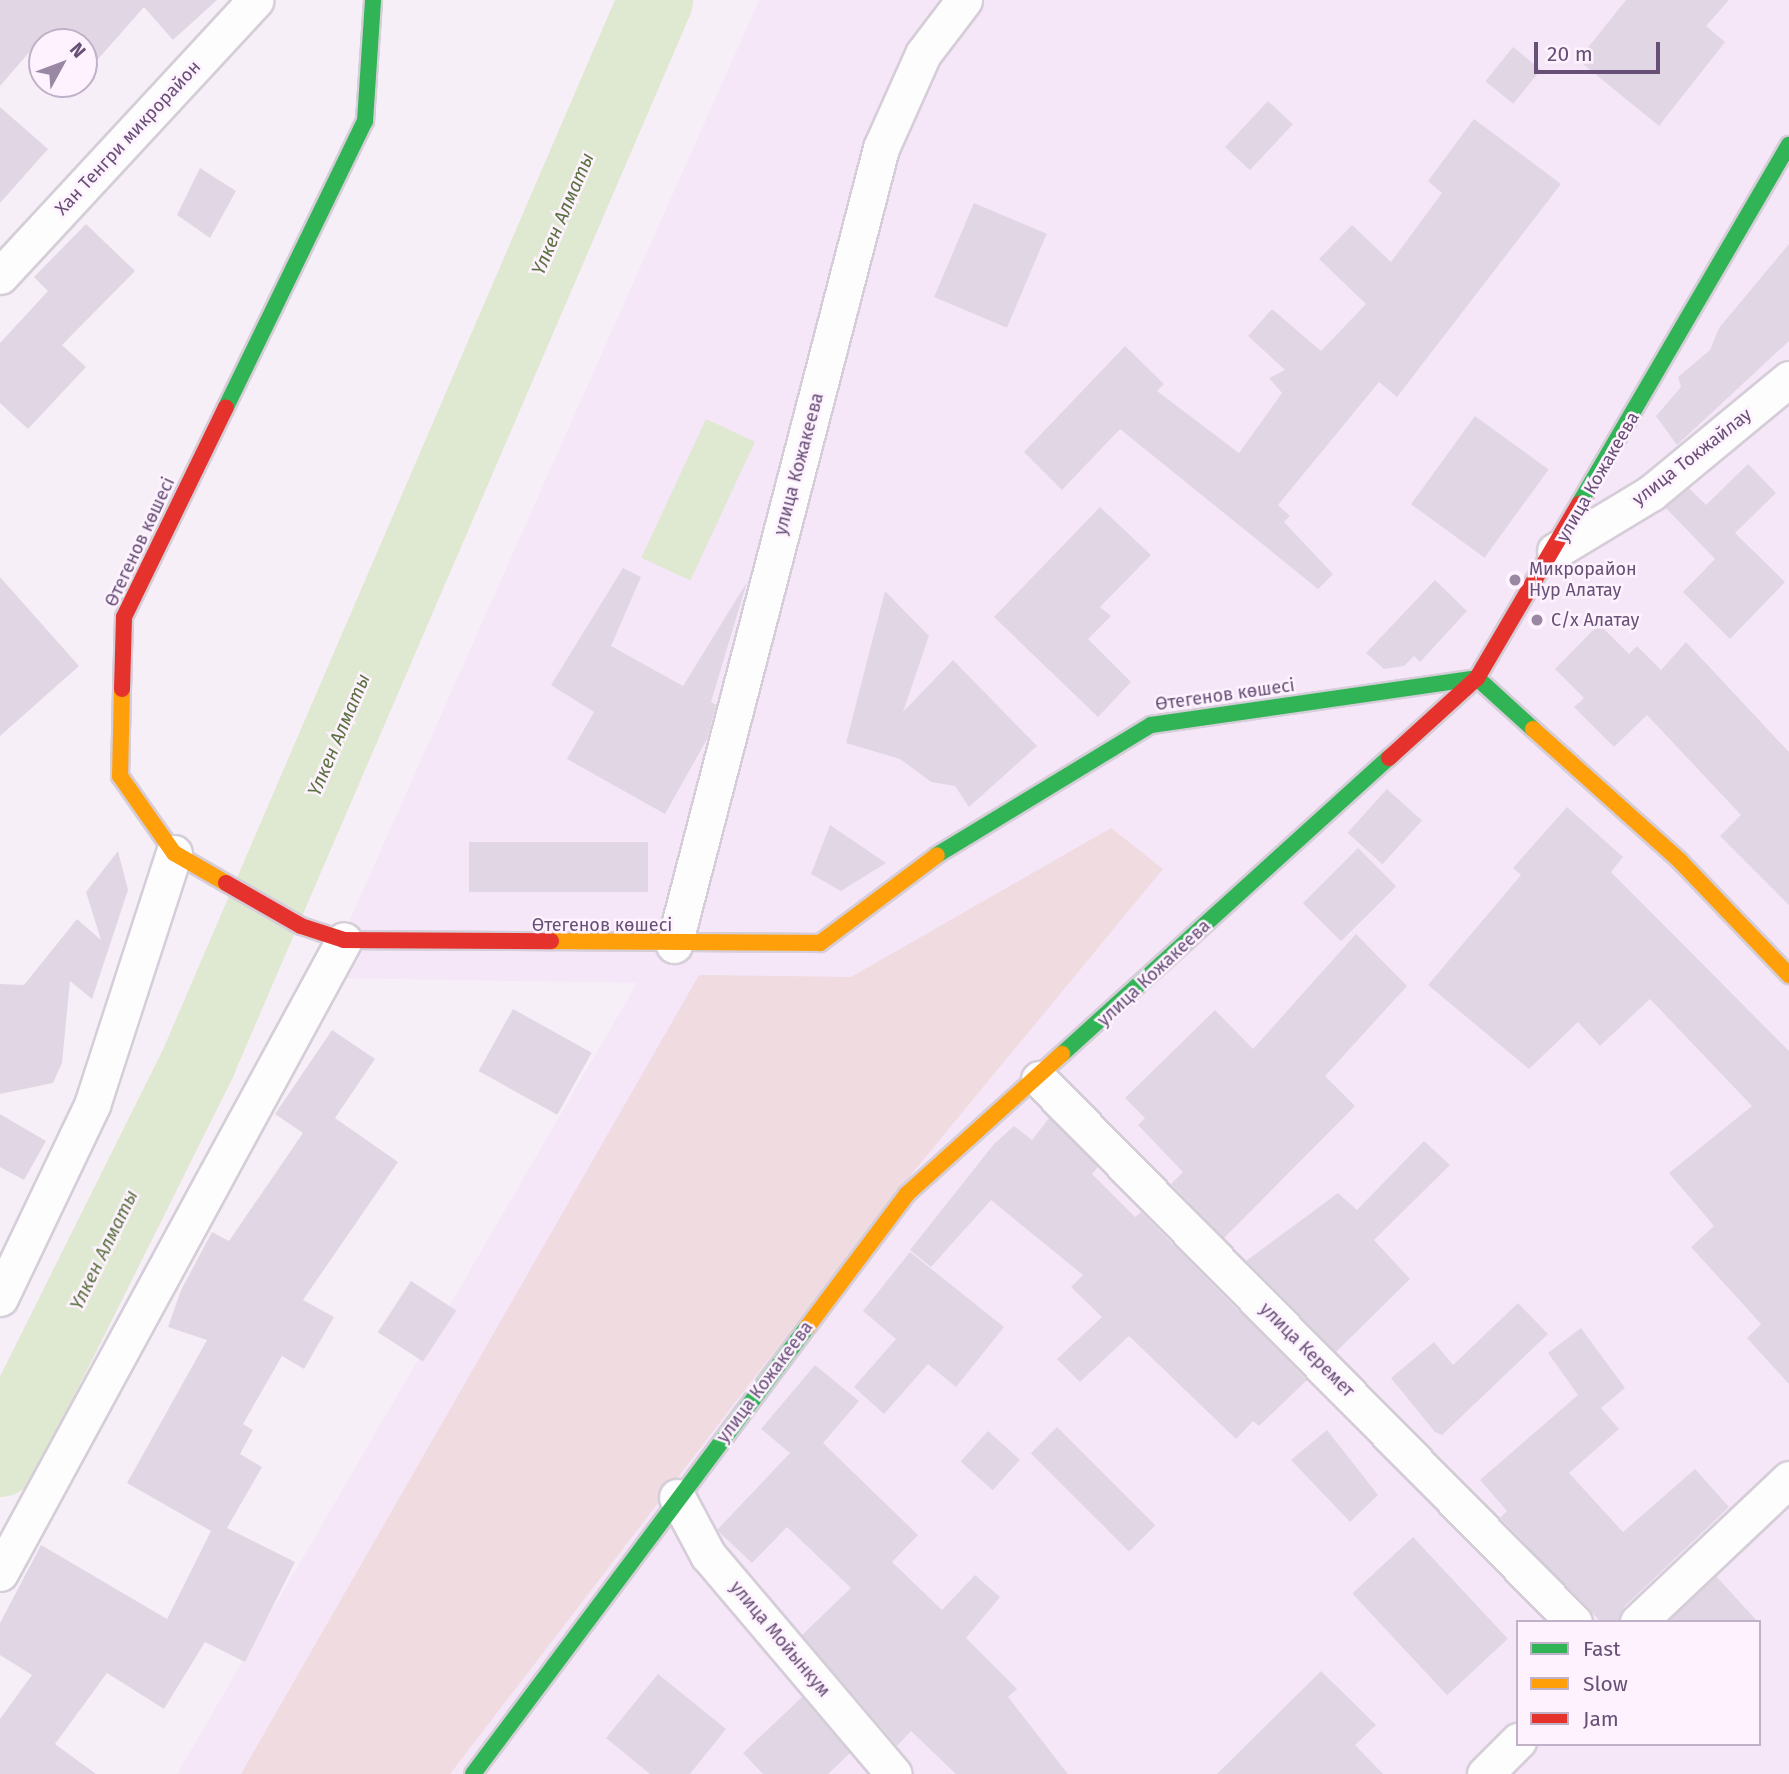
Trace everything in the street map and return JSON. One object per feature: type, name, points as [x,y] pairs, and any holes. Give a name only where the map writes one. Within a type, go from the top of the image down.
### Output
[{"type":"street","name":"Хан Тенгри микрорайон","points":[[0,276],[256,0]]},
{"type":"street","name":"Өтегенов көшесі","points":[[373,0],[365,121],[124,617],[120,775],[174,853],[221,884],[301,926],[344,940],[674,945],[820,943],[967,833],[1151,725],[1477,678]]},
{"type":"street","name":"улица Кожакеева","points":[[674,945],[881,148],[923,54],[964,0]]},
{"type":"street","name":"улица Кожакеева","points":[[473,1774],[677,1497],[908,1194],[1040,1079],[1477,678],[1555,551],[1789,145]]},
{"type":"street","name":"улица Токжайлау","points":[[1555,551],[1651,493],[1789,379]]},
{"type":"street","points":[[1477,678],[1680,861],[1789,975]]},
{"type":"street","points":[[0,1298],[92,1105],[174,853]]},
{"type":"street","points":[[0,1573],[344,940]]},
{"type":"street","name":"улица Керемет","points":[[1040,1079],[1572,1620]]},
{"type":"street","points":[[1640,1620],[1789,1479]]},
{"type":"street","name":"улица Мойынкум","points":[[677,1497],[708,1555],[894,1774]]},
{"type":"street","points":[[1485,1774],[1516,1743]]},
{"type":"shaded area","points":[[759,0],[1789,0],[1789,1774],[177,1774],[637,983],[324,978]]},
{"type":"shaded area","points":[[706,419],[755,442],[690,580],[641,558]]},
{"type":"shaded area","points":[[1111,828],[1163,869],[900,1188],[450,1774],[241,1774],[699,975],[851,977]]},
{"type":"building","points":[[0,0],[217,0],[173,40],[144,7],[98,59],[98,28],[28,28],[28,54],[0,86]]},
{"type":"building","points":[[1626,0],[1729,0],[1706,26],[1725,42],[1659,126],[1578,60]]},
{"type":"building","points":[[1513,47],[1541,70],[1513,104],[1485,81]]},
{"type":"building","points":[[1268,101],[1293,124],[1250,170],[1225,147]]},
{"type":"building","points":[[0,107],[48,149],[0,203]]},
{"type":"building","points":[[1474,119],[1561,184],[1397,397],[1379,382],[1278,505],[1290,516],[1284,522],[1333,574],[1318,589],[1120,429],[1062,490],[1024,452],[1125,346],[1164,384],[1157,391],[1239,453],[1282,393],[1269,378],[1285,370],[1248,336],[1272,309],[1321,351],[1366,304],[1319,259],[1352,225],[1391,262],[1442,193],[1428,181]]},
{"type":"building","points":[[200,168],[236,191],[210,238],[177,215]]},
{"type":"building","points":[[974,203],[1047,234],[1007,328],[934,297]]},
{"type":"building","points":[[86,224],[135,271],[62,345],[86,367],[28,429],[0,403],[0,343],[48,291],[34,277]]},
{"type":"building","points":[[1789,244],[1789,341],[1677,445],[1656,416],[1681,387],[1678,377],[1710,350],[1719,328]]},
{"type":"building","points":[[1475,416],[1549,469],[1485,558],[1411,504]]},
{"type":"building","points":[[1748,464],[1776,493],[1735,533],[1785,582],[1730,639],[1683,592],[1715,559],[1665,507],[1689,488],[1706,505]]},
{"type":"building","points":[[1100,507],[1151,555],[1100,607],[1111,616],[1088,639],[1131,682],[1098,717],[994,617]]},
{"type":"building","points":[[623,568],[641,577],[611,646],[683,686],[747,582],[711,702],[716,705],[707,739],[665,814],[567,759],[594,712],[551,685]]},
{"type":"building","points":[[0,577],[79,666],[0,736]]},
{"type":"building","points":[[1435,580],[1467,611],[1420,662],[1414,656],[1404,666],[1384,669],[1366,653]]},
{"type":"building","points":[[885,591],[929,636],[903,712],[953,660],[1037,746],[969,807],[955,786],[931,782],[900,759],[846,743]]},
{"type":"building","points":[[1599,624],[1629,654],[1637,646],[1661,670],[1686,642],[1789,752],[1789,905],[1720,836],[1741,815],[1647,715],[1614,747],[1574,707],[1584,698],[1555,669]]},
{"type":"building","points":[[1387,789],[1422,820],[1382,864],[1348,833]]},
{"type":"building","points":[[1567,807],[1623,857],[1611,872],[1789,1051],[1789,1384],[1747,1338],[1761,1324],[1691,1247],[1714,1226],[1669,1173],[1752,1106],[1650,999],[1600,1046],[1578,1022],[1529,1069],[1428,985],[1521,875],[1513,868]]},
{"type":"building","points":[[830,825],[886,863],[841,891],[811,874]]},
{"type":"building","points":[[469,842],[648,842],[648,892],[469,892]]},
{"type":"building","points":[[1358,848],[1396,886],[1341,941],[1303,903]]},
{"type":"building","points":[[118,851],[128,890],[92,999],[70,981],[62,1063],[53,1083],[0,1094],[0,984],[24,985],[77,919],[101,940],[86,892]]},
{"type":"building","points":[[1356,934],[1407,986],[1325,1076],[1355,1106],[1224,1238],[1171,1184],[1183,1172],[1138,1125],[1145,1118],[1125,1098],[1215,1010],[1253,1049]]},
{"type":"building","points":[[513,1009],[592,1053],[557,1115],[479,1071]]},
{"type":"building","points":[[332,1030],[375,1059],[335,1118],[398,1162],[303,1300],[334,1317],[304,1369],[282,1356],[243,1424],[253,1430],[240,1454],[262,1467],[227,1528],[295,1562],[245,1662],[205,1642],[164,1709],[107,1673],[55,1744],[96,1774],[0,1774],[0,1719],[32,1675],[0,1655],[0,1623],[41,1545],[167,1619],[211,1531],[127,1483],[207,1340],[168,1327],[181,1290],[212,1232],[229,1241],[303,1133],[275,1114]]},
{"type":"building","points":[[0,1114],[46,1141],[24,1180],[0,1167]]},
{"type":"building","points":[[1049,1118],[1098,1167],[1092,1174],[1135,1217],[1141,1212],[1307,1380],[1259,1426],[1253,1421],[1236,1439],[1129,1336],[1080,1382],[1057,1359],[1102,1317],[1071,1287],[1083,1275],[991,1200],[931,1267],[910,1250],[994,1144],[1014,1126],[1032,1140]]},
{"type":"building","points":[[1424,1141],[1450,1165],[1374,1240],[1410,1279],[1336,1352],[1246,1261],[1338,1193],[1357,1210]]},
{"type":"building","points":[[910,1252],[1004,1327],[956,1387],[928,1364],[884,1414],[854,1387],[896,1339],[863,1311]]},
{"type":"building","points":[[411,1281],[456,1310],[423,1362],[378,1332]]},
{"type":"building","points":[[1518,1303],[1548,1334],[1442,1435],[1435,1432],[1391,1378],[1434,1342],[1453,1365]]},
{"type":"building","points":[[1581,1328],[1625,1388],[1601,1408],[1619,1429],[1569,1473],[1623,1532],[1695,1469],[1729,1507],[1624,1607],[1619,1620],[1599,1620],[1500,1518],[1507,1511],[1480,1480],[1578,1395],[1548,1353]]},
{"type":"building","points":[[815,1365],[859,1401],[823,1443],[918,1535],[892,1562],[942,1610],[975,1575],[1000,1597],[966,1638],[1017,1689],[1008,1697],[1068,1774],[956,1774],[911,1731],[897,1746],[802,1635],[851,1588],[787,1527],[752,1563],[717,1530],[790,1453],[761,1429]]},
{"type":"building","points":[[1057,1427],[1155,1525],[1129,1551],[1031,1453]]},
{"type":"building","points":[[1327,1430],[1378,1495],[1350,1522],[1291,1460]]},
{"type":"building","points":[[988,1431],[1020,1460],[993,1490],[961,1461]]},
{"type":"building","points":[[1413,1537],[1508,1639],[1447,1695],[1352,1594]]},
{"type":"building","points":[[1716,1576],[1756,1620],[1670,1620]]},
{"type":"building","points":[[1321,1671],[1376,1725],[1355,1745],[1383,1774],[1217,1774]]},
{"type":"building","points":[[658,1674],[726,1729],[690,1774],[650,1774],[606,1738]]},
{"type":"building","points":[[802,1697],[850,1753],[828,1774],[763,1774],[743,1753]]},
{"type":"waterway","name":"Үлкен Алматы","points":[[0,1459],[199,1059],[655,0]]},
{"type":"traffic: fast","points":[[226,407],[365,121],[373,0]]},
{"type":"traffic: fast","points":[[1579,504],[1789,145]]},
{"type":"traffic: fast","points":[[937,855],[1151,725],[1477,678],[1533,729]]},
{"type":"traffic: fast","points":[[1062,1054],[1389,758]]},
{"type":"traffic: fast","points":[[473,1774],[808,1326]]},
{"type":"traffic: slow","points":[[122,689],[120,776],[174,853],[226,883]]},
{"type":"traffic: slow","points":[[1533,729],[1680,861],[1789,975]]},
{"type":"traffic: slow","points":[[551,941],[820,943],[937,855]]},
{"type":"traffic: slow","points":[[808,1326],[907,1194],[1062,1054]]},
{"type":"traffic: jam","points":[[122,689],[124,617],[226,407]]},
{"type":"traffic: jam","points":[[1389,758],[1477,678],[1579,504]]},
{"type":"traffic: jam","points":[[226,883],[301,926],[344,940],[551,941]]},
{"type":"place","name":"Микрорайон Нур Алатау","points":[[1515,580]]},
{"type":"place","name":"С/х Алатау","points":[[1537,620]]}]
